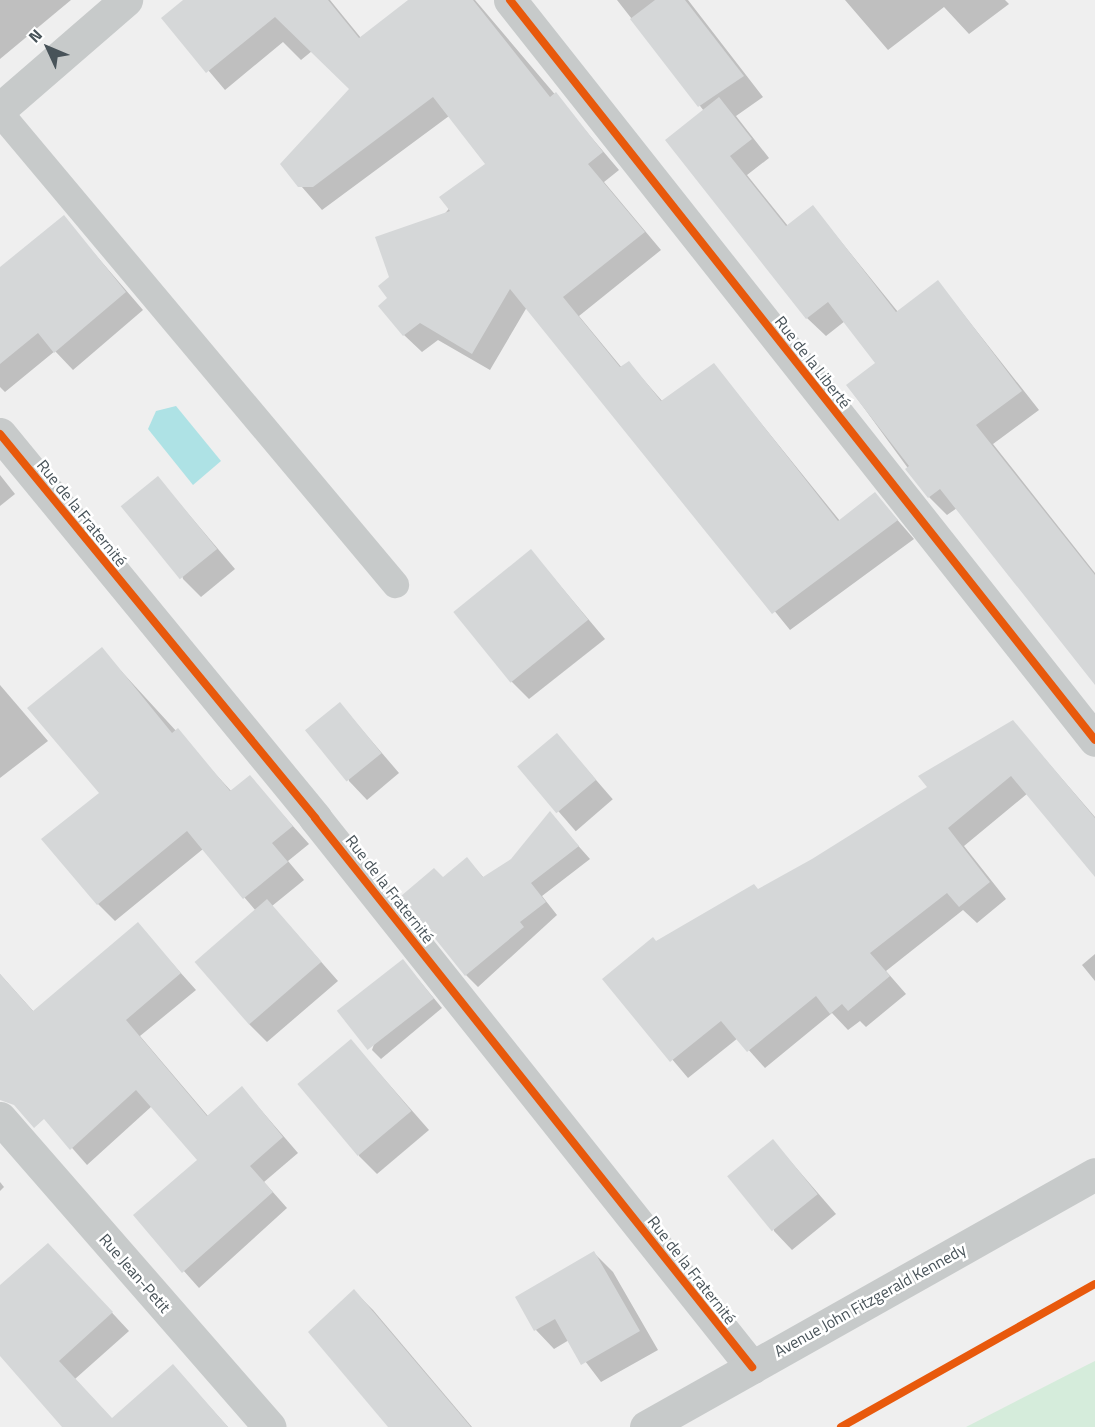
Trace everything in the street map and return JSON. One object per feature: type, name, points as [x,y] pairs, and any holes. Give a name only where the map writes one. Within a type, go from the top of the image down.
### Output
[{"type":"street","points":[[0,111],[126,0]]},
{"type":"street","name":"Rue de la Liberté","points":[[510,0],[1095,740]]},
{"type":"street","name":"Rue de la Fraternité","points":[[0,434],[315,818],[752,1367]]},
{"type":"street","name":"Rue Jean-Petit","points":[[0,1118],[270,1427]]},
{"type":"street","name":"Avenue John Fitzgerald Kennedy","points":[[646,1427],[1095,1174]]},
{"type":"lane","points":[[0,111],[395,584]]},
{"type":"green space","points":[[1095,1361],[1095,1427],[966,1427],[1083,1367]]},
{"type":"water","points":[[176,406],[221,461],[193,485],[148,429],[156,411]]},
{"type":"building","points":[[183,0],[328,0],[359,38],[408,0],[473,0],[550,97],[556,92],[603,152],[588,164],[645,232],[563,297],[620,367],[629,361],[661,401],[714,363],[838,521],[875,492],[898,520],[772,614],[510,289],[472,354],[420,323],[403,336],[378,306],[387,298],[378,286],[389,277],[375,237],[450,211],[439,197],[485,164],[433,97],[313,187],[298,187],[280,164],[349,89],[275,17],[206,73],[161,18]]},
{"type":"building","points":[[655,0],[685,0],[744,76],[698,107],[630,19]]},
{"type":"building","points":[[719,97],[752,139],[730,156],[786,226],[813,205],[896,312],[938,280],[1022,391],[976,425],[1095,575],[1095,685],[940,489],[928,498],[905,469],[909,466],[846,385],[875,363],[828,302],[806,319],[665,140]]},
{"type":"building","points":[[64,215],[126,292],[54,353],[38,333],[0,364],[0,267]]},
{"type":"building","points":[[158,476],[217,549],[180,579],[121,506]]},
{"type":"building","points":[[531,549],[588,620],[511,683],[453,612]]},
{"type":"building","points":[[102,647],[172,733],[178,728],[230,791],[250,775],[293,826],[272,843],[288,862],[243,899],[187,831],[97,905],[41,839],[99,793],[27,708]]},
{"type":"building","points":[[340,702],[382,753],[347,782],[305,730]]},
{"type":"building","points":[[1013,720],[1095,818],[1095,877],[1011,776],[948,828],[990,882],[959,907],[947,893],[870,953],[890,976],[848,1011],[842,1004],[830,1014],[816,996],[747,1052],[721,1021],[670,1062],[602,979],[653,937],[656,941],[754,884],[758,889],[812,859],[927,787],[918,776]]},
{"type":"building","points":[[557,733],[596,780],[556,813],[517,766]]},
{"type":"building","points":[[550,811],[579,846],[531,883],[546,902],[520,922],[524,927],[465,976],[401,896],[434,868],[443,877],[467,857],[483,877],[511,859]]},
{"type":"building","points":[[267,899],[321,962],[249,1025],[195,962]]},
{"type":"building","points":[[138,922],[181,973],[126,1020],[207,1116],[242,1086],[283,1137],[250,1166],[273,1192],[182,1273],[133,1215],[197,1160],[136,1090],[70,1150],[44,1119],[34,1128],[14,1105],[0,1100],[0,974],[33,1011]]},
{"type":"building","points":[[403,959],[434,998],[368,1050],[337,1011]]},
{"type":"building","points":[[351,1039],[411,1111],[358,1156],[297,1084]]},
{"type":"building","points":[[773,1139],[818,1194],[772,1231],[727,1176]]},
{"type":"building","points":[[48,1243],[113,1312],[59,1361],[112,1418],[173,1364],[228,1427],[62,1427],[0,1356],[0,1285]]},
{"type":"building","points":[[594,1251],[640,1331],[581,1365],[555,1319],[534,1331],[515,1297]]},
{"type":"building","points":[[354,1289],[471,1427],[388,1427],[308,1332]]},
{"type":"cycle path","points":[[510,0],[1095,740]]},
{"type":"cycle path","points":[[0,434],[315,818],[752,1367]]},
{"type":"cycle path","points":[[841,1427],[1095,1284]]}]
